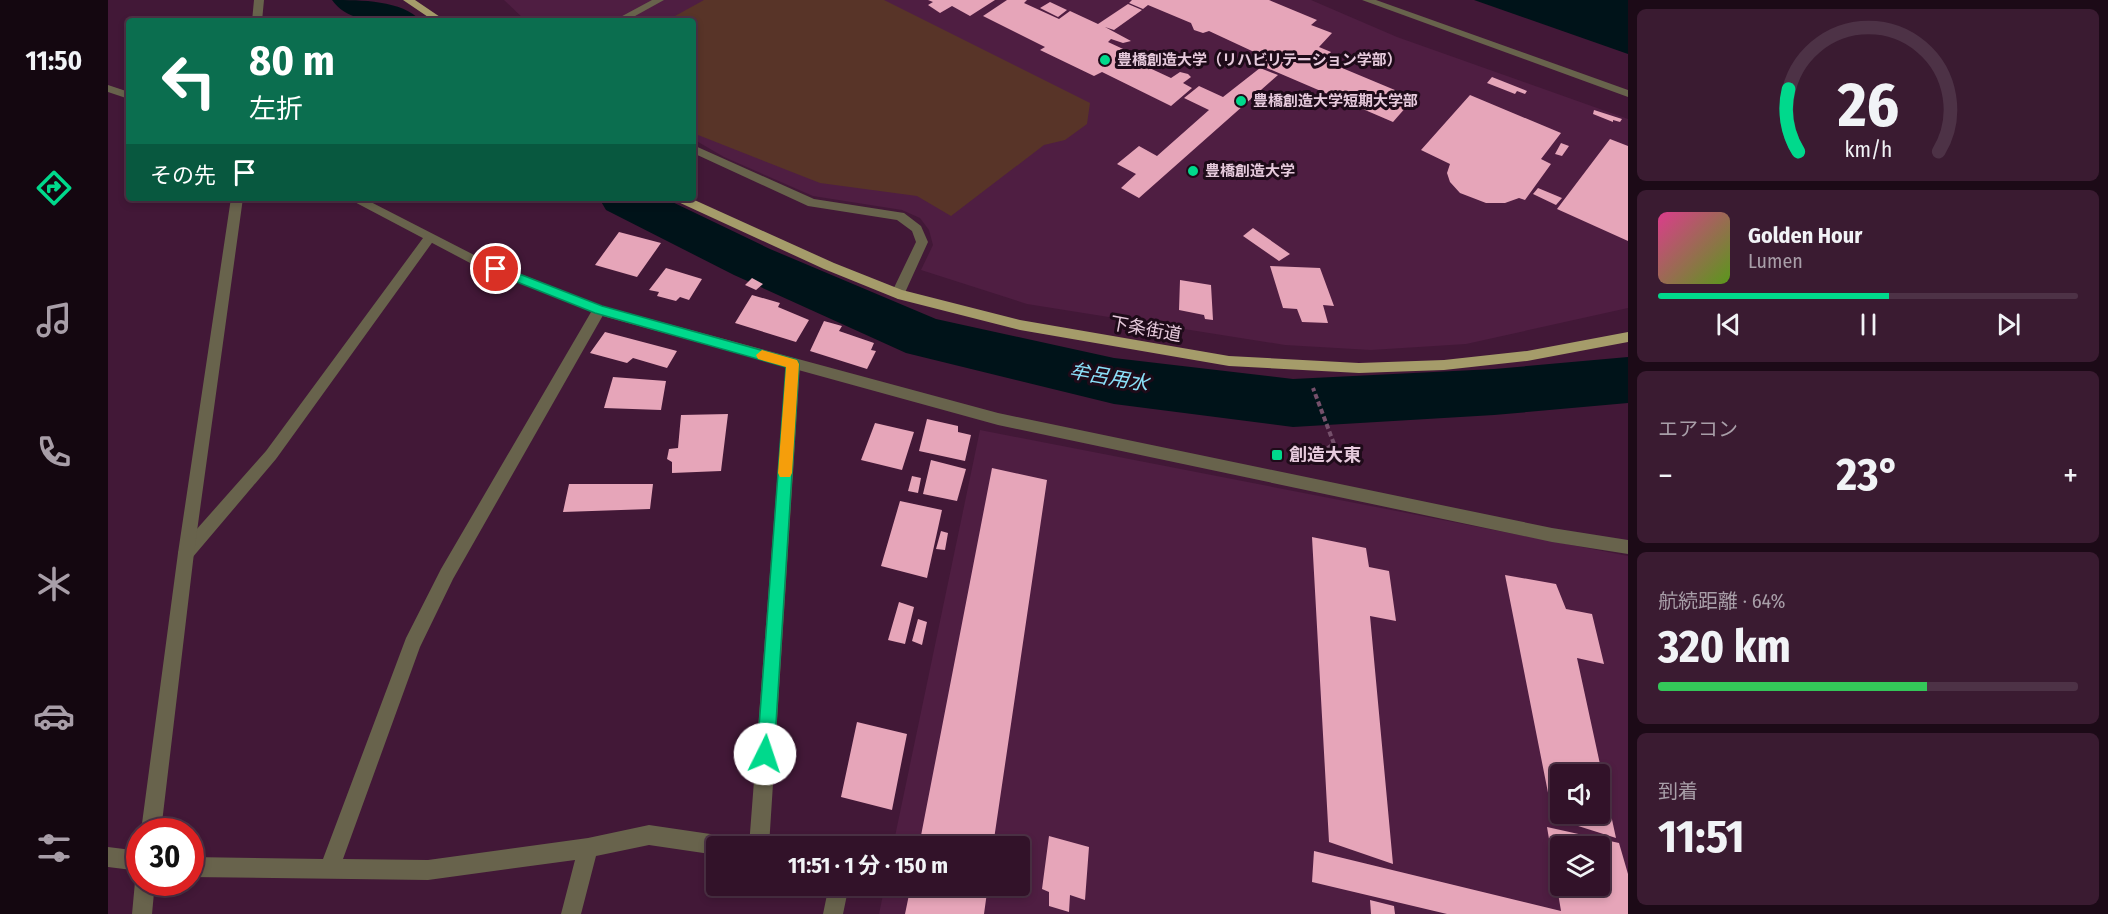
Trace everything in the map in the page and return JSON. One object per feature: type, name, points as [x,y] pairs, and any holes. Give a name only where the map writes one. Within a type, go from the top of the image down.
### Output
[{"type":"main road","points":[[408,0],[436,18]]},
{"type":"main road","name":"下条街道","points":[[687,201],[829,266],[898,294],[1020,325],[1229,361],[1387,368],[1479,362],[1527,356],[1628,337]]},
{"type":"street","points":[[257,18],[259,0]]},
{"type":"street","points":[[624,18],[658,0]]},
{"type":"street","points":[[1368,0],[1628,93]]},
{"type":"street","points":[[108,88],[126,95]]},
{"type":"street","points":[[696,150],[812,203],[900,216],[917,229],[922,242],[898,294]]},
{"type":"street","points":[[153,818],[186,553],[237,201]]},
{"type":"street","points":[[359,201],[476,261],[599,310],[793,364],[998,419],[1552,535],[1628,547]]},
{"type":"street","points":[[186,553],[272,455],[430,237]]},
{"type":"street","points":[[330,867],[412,644],[447,574],[599,310]]},
{"type":"street","points":[[760,836],[793,364]]},
{"type":"street","points":[[204,867],[428,870],[588,848],[649,835],[706,843]]},
{"type":"street","points":[[571,914],[588,848]]},
{"type":"street","points":[[108,857],[126,859]]},
{"type":"street","points":[[142,914],[144,896]]},
{"type":"street","points":[[833,914],[837,896]]},
{"type":"path","points":[[1284,479],[1286,460],[1315,456],[1334,444],[1313,387]]},
{"type":"shaded area","name":"豊橋創造大学","points":[[504,0],[1311,0],[1397,37],[1628,119],[1628,308],[1466,344],[1371,350],[1285,345],[1027,304],[921,270],[933,245],[929,230],[920,218],[902,210],[813,196],[724,157],[696,141],[696,18],[523,18]]},
{"type":"shaded area","points":[[704,0],[884,0],[1090,103],[1087,124],[1065,140],[1044,145],[951,216],[917,196],[820,183],[696,134],[696,18],[671,18]]},
{"type":"shaded area","points":[[1474,0],[1628,0],[1628,54]]},
{"type":"shaded area","points":[[980,430],[1628,556],[1628,914],[879,914],[883,896],[1030,896],[1030,836],[895,836]]},
{"type":"building","points":[[928,0],[995,0],[970,16],[952,6],[940,13],[928,5],[933,2]]},
{"type":"building","points":[[1007,0],[1027,0],[1024,3],[1059,19],[1070,11],[1098,24],[1128,4],[1142,10],[1114,30],[1105,27],[1131,41],[1123,43],[1111,39],[1108,42],[1134,54],[1128,58],[1171,78],[1180,72],[1188,74],[1191,77],[1183,83],[1192,88],[1171,106],[1102,72],[1094,76],[1040,50],[1045,47],[983,16]]},
{"type":"building","points":[[1132,0],[1269,0],[1317,20],[1311,25],[1332,33],[1319,47],[1331,52],[1323,60],[1414,98],[1393,122],[1260,65],[1267,58],[1209,31],[1203,33],[1194,30],[1191,23],[1148,5],[1143,9],[1129,3]]},
{"type":"building","points":[[1050,2],[1067,10],[1058,17],[1040,8]]},
{"type":"building","points":[[1260,68],[1278,75],[1139,198],[1121,188],[1136,174],[1117,164],[1139,146],[1157,156],[1209,110],[1184,98],[1199,86],[1223,97]]},
{"type":"building","points":[[1492,77],[1527,91],[1525,94],[1517,91],[1515,94],[1487,83]]},
{"type":"building","points":[[1470,95],[1561,133],[1541,159],[1551,164],[1525,200],[1519,198],[1505,203],[1486,203],[1460,193],[1450,182],[1447,173],[1450,164],[1421,150]]},
{"type":"building","points":[[1594,110],[1622,119],[1620,122],[1613,120],[1613,122],[1593,114]]},
{"type":"building","points":[[1610,139],[1628,146],[1628,241],[1557,209]]},
{"type":"building","points":[[1561,143],[1569,146],[1562,156],[1555,154]]},
{"type":"building","points":[[1538,188],[1562,198],[1556,205],[1533,194]]},
{"type":"building","points":[[1253,228],[1290,254],[1279,261],[1243,236]]},
{"type":"building","points":[[619,232],[661,243],[637,277],[595,265]]},
{"type":"building","points":[[1270,266],[1320,268],[1334,306],[1323,305],[1328,323],[1302,322],[1297,309],[1283,308]]},
{"type":"building","points":[[666,268],[702,279],[689,300],[680,297],[676,301],[657,296],[659,292],[649,290]]},
{"type":"building","points":[[752,278],[763,284],[756,290],[745,285]]},
{"type":"building","points":[[1180,280],[1211,285],[1213,320],[1205,319],[1204,315],[1179,310]]},
{"type":"building","points":[[752,295],[780,303],[778,307],[809,320],[796,342],[735,323]]},
{"type":"building","points":[[824,321],[842,326],[839,331],[874,343],[871,350],[876,351],[867,369],[810,351]]},
{"type":"building","points":[[605,332],[677,351],[667,368],[633,358],[627,363],[590,353]]},
{"type":"building","points":[[613,377],[666,381],[661,410],[604,408]]},
{"type":"building","points":[[728,414],[721,471],[672,473],[672,462],[667,459],[669,449],[678,448],[681,415]]},
{"type":"building","points":[[927,419],[958,426],[958,432],[971,435],[965,461],[919,451]]},
{"type":"building","points":[[875,423],[914,432],[902,470],[861,460]]},
{"type":"building","points":[[931,460],[966,469],[957,501],[923,494]]},
{"type":"building","points":[[992,468],[1047,480],[994,836],[921,836]]},
{"type":"building","points":[[912,476],[921,478],[918,493],[908,491]]},
{"type":"building","points":[[569,484],[653,484],[650,509],[563,512]]},
{"type":"building","points":[[900,501],[942,510],[927,578],[881,566]]},
{"type":"building","points":[[941,531],[948,533],[945,550],[936,549]]},
{"type":"building","points":[[1312,537],[1366,548],[1369,567],[1389,571],[1396,621],[1370,616],[1393,864],[1329,842]]},
{"type":"building","points":[[1505,575],[1556,584],[1566,609],[1592,614],[1604,664],[1577,658],[1600,764],[1550,764],[1550,803]]},
{"type":"building","points":[[899,602],[914,607],[905,644],[888,640]]},
{"type":"building","points":[[918,619],[927,622],[922,645],[912,641]]},
{"type":"building","points":[[857,722],[907,734],[892,810],[841,797]]},
{"type":"building","points":[[1610,810],[1616,838],[1572,824],[1610,824]]},
{"type":"building","points":[[1547,827],[1588,836],[1550,836],[1550,845]]},
{"type":"building","points":[[1049,836],[1089,847],[1085,900],[1070,895],[1069,912],[1049,906],[1049,892],[1042,889]]},
{"type":"building","points":[[1610,841],[1619,843],[1628,874],[1628,914],[1447,914],[1312,882],[1314,851],[1561,911],[1558,896],[1610,896]]},
{"type":"building","points":[[909,896],[986,896],[984,914],[905,914]]},
{"type":"building","points":[[1370,900],[1394,906],[1395,914],[1371,914]]},
{"type":"waterway","name":"牟呂用水","points":[[352,0],[394,18]]},
{"type":"waterway","name":"牟呂用水","points":[[629,201],[752,262],[926,338],[1114,381],[1293,403],[1494,392],[1628,380]]},
{"type":"slow traffic","points":[[762,355],[793,364],[785,473]]},
{"type":"place","name":"豊橋創造大学（リハビリテーション学部）","points":[[1105,60]]},
{"type":"place","name":"豊橋創造大学短期大学部","points":[[1241,101]]},
{"type":"place","name":"豊橋創造大学","points":[[1193,171]]},
{"type":"place","name":"創造大東","points":[[1277,455]]},
{"type":"route","points":[[496,269],[599,310],[793,364],[765,754]]}]
